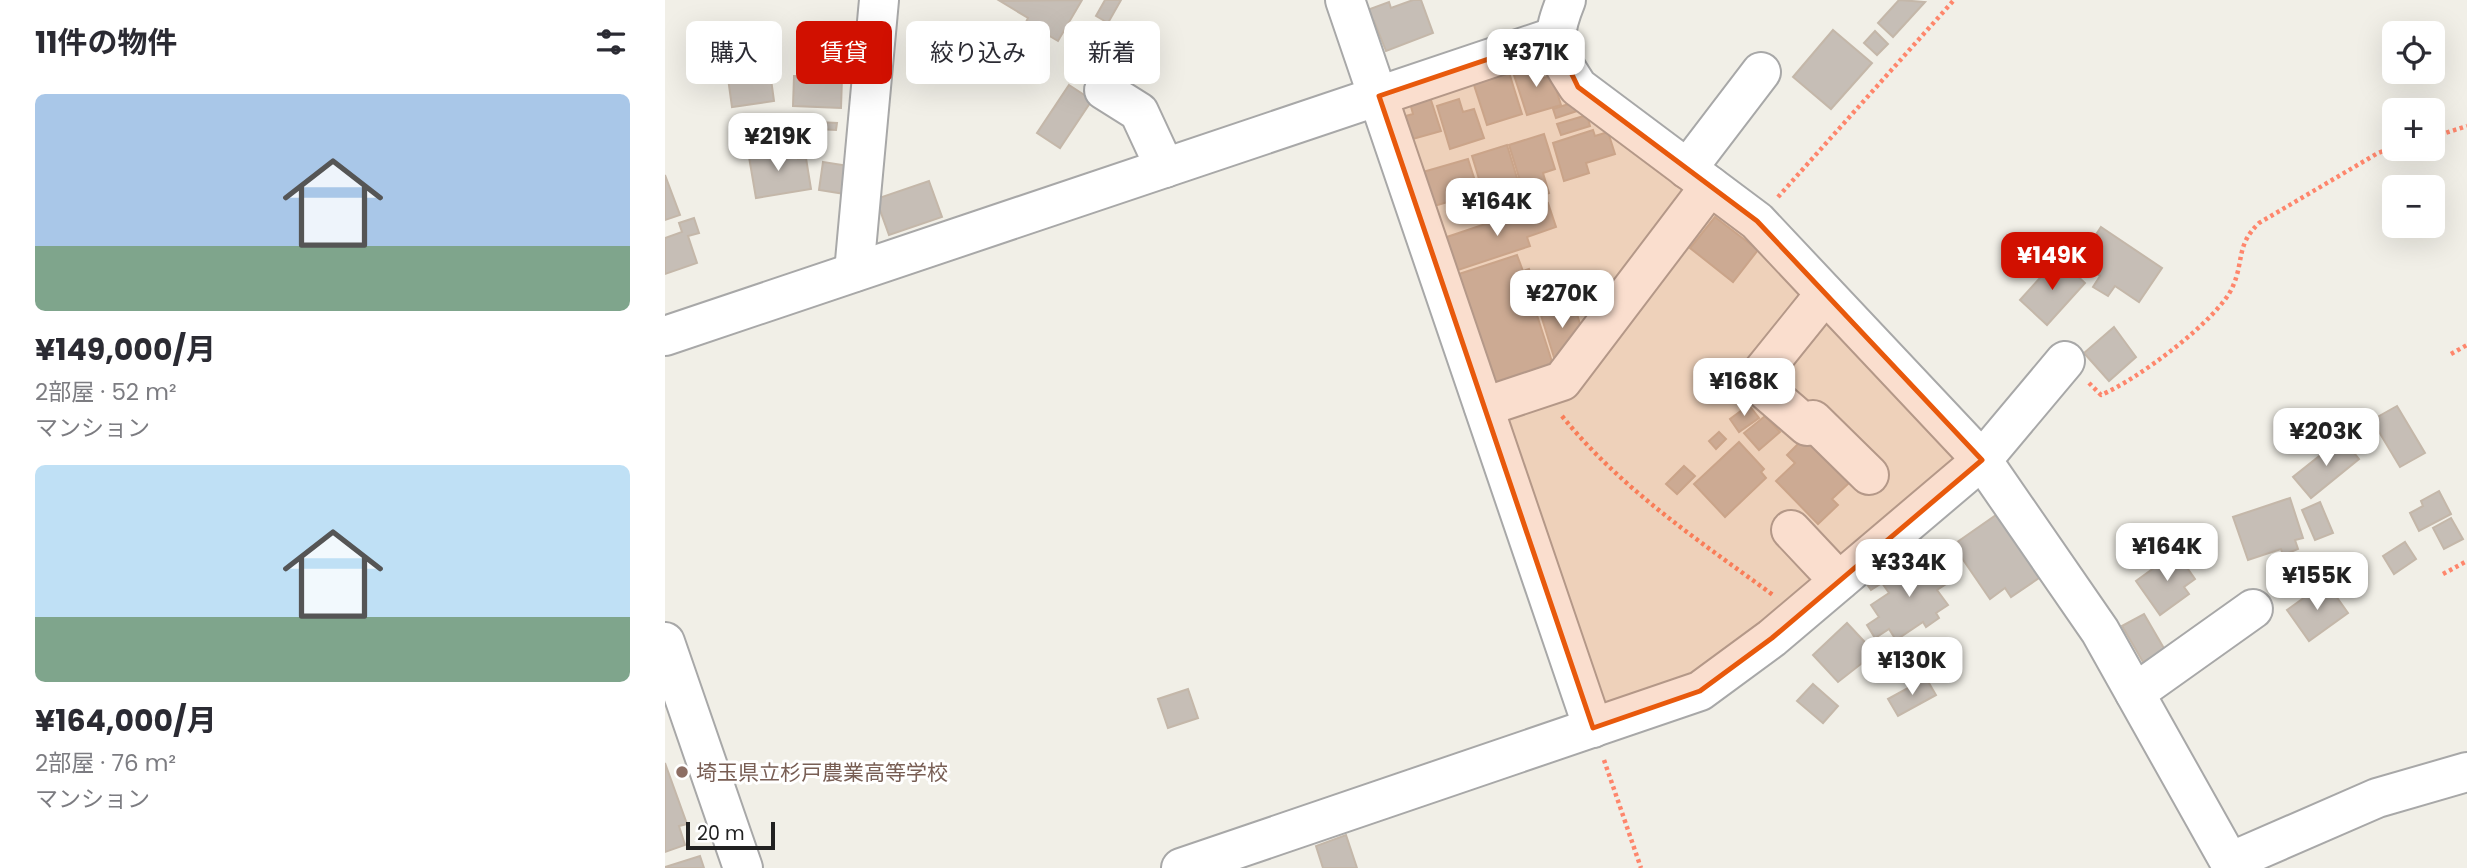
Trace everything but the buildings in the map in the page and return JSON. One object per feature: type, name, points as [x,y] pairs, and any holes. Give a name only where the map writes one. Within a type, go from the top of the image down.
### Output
[{"type":"street","points":[[855,272],[879,0]]},
{"type":"street","points":[[1345,0],[1593,728]]},
{"type":"street","points":[[1566,0],[1554,37],[1563,65],[1578,88],[1756,221],[1982,460],[2100,631],[2232,865],[2377,797],[2467,772]]},
{"type":"street","points":[[665,336],[1554,37]]},
{"type":"street","points":[[1484,407],[1562,381],[1699,178],[1761,72]]},
{"type":"street","points":[[1104,90],[1139,112],[1165,168]]},
{"type":"street","points":[[1825,294],[1755,381],[1807,426],[1813,420],[1869,475]]},
{"type":"street","points":[[1181,868],[1700,691],[1772,638],[1982,460],[2065,361]]},
{"type":"street","points":[[1791,530],[1839,581]]},
{"type":"street","points":[[2135,693],[2253,609]]},
{"type":"street","points":[[665,642],[743,868]]},
{"type":"path","points":[[1756,221],[1954,0]]},
{"type":"path","points":[[2445,133],[2467,126]]},
{"type":"path","points":[[2065,361],[2101,395],[2113,390],[2176,346],[2211,316],[2234,285],[2240,252],[2248,234],[2259,223],[2382,152]]},
{"type":"path","points":[[2451,354],[2467,345]]},
{"type":"path","points":[[1540,388],[1585,444],[1638,496],[1779,600]]},
{"type":"path","points":[[2443,574],[2467,561]]},
{"type":"path","points":[[1593,728],[1641,868]]},
{"type":"highlighted area","points":[[1554,37],[1578,87],[1757,221],[1982,460],[1772,638],[1700,691],[1593,728],[1379,96]]},
{"type":"place","name":"埼玉県立杉戸農業高等学校","points":[[682,772]]}]
